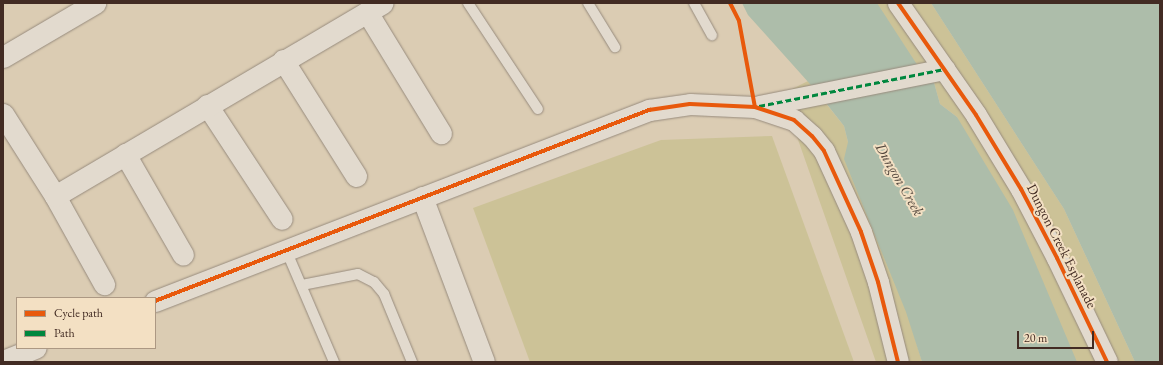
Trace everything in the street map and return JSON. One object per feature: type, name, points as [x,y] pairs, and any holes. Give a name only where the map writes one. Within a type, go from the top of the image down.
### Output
[{"type":"street","points":[[3,57],[95,3]]},
{"type":"street","name":"Dungon Creek Esplanade","points":[[898,3],[944,69],[1021,189],[1057,258],[1106,362]]},
{"type":"street","points":[[54,196],[374,7],[441,133]]},
{"type":"street","points":[[283,60],[356,176]]},
{"type":"street","points":[[156,301],[649,110],[690,104],[755,107],[944,69]]},
{"type":"street","points":[[207,105],[282,219]]},
{"type":"street","points":[[755,107],[794,120],[812,136],[824,151],[861,232],[878,282],[898,362]]},
{"type":"street","points":[[3,114],[54,196],[104,284]]},
{"type":"street","points":[[125,154],[183,255]]},
{"type":"street","points":[[422,197],[484,362]]},
{"type":"street","points":[[3,360],[32,349]]},
{"type":"lane","points":[[468,3],[538,109]]},
{"type":"lane","points":[[588,3],[615,47]]},
{"type":"lane","points":[[694,3],[712,35]]},
{"type":"lane","points":[[286,250],[334,362]]},
{"type":"lane","points":[[302,285],[358,274],[374,282],[384,294],[412,362]]},
{"type":"shaded area","points":[[840,3],[931,3],[1064,209],[1135,362],[1041,362],[957,117],[940,104],[933,79]]},
{"type":"shaded area","points":[[808,81],[844,126],[848,142],[861,156],[922,362],[876,362],[782,94]]},
{"type":"shaded area","points":[[772,136],[854,362],[530,362],[473,208],[661,140]]},
{"type":"water","name":"Dungon Creek","points":[[742,3],[877,3],[916,63],[933,79],[940,104],[957,117],[1013,210],[1077,362],[922,362],[906,312],[844,159],[848,142],[844,126],[818,93],[748,15]]},
{"type":"water","points":[[931,3],[1160,3],[1160,362],[1135,362],[1064,209]]},
{"type":"marked path","points":[[759,106],[944,69]]},
{"type":"cycle path","points":[[730,3],[739,21],[755,107]]},
{"type":"cycle path","points":[[898,3],[976,115],[1021,189],[1057,258],[1107,362]]},
{"type":"cycle path","points":[[156,301],[649,110],[690,104],[755,107],[794,120],[812,136],[824,151],[861,232],[878,282],[898,362]]}]
